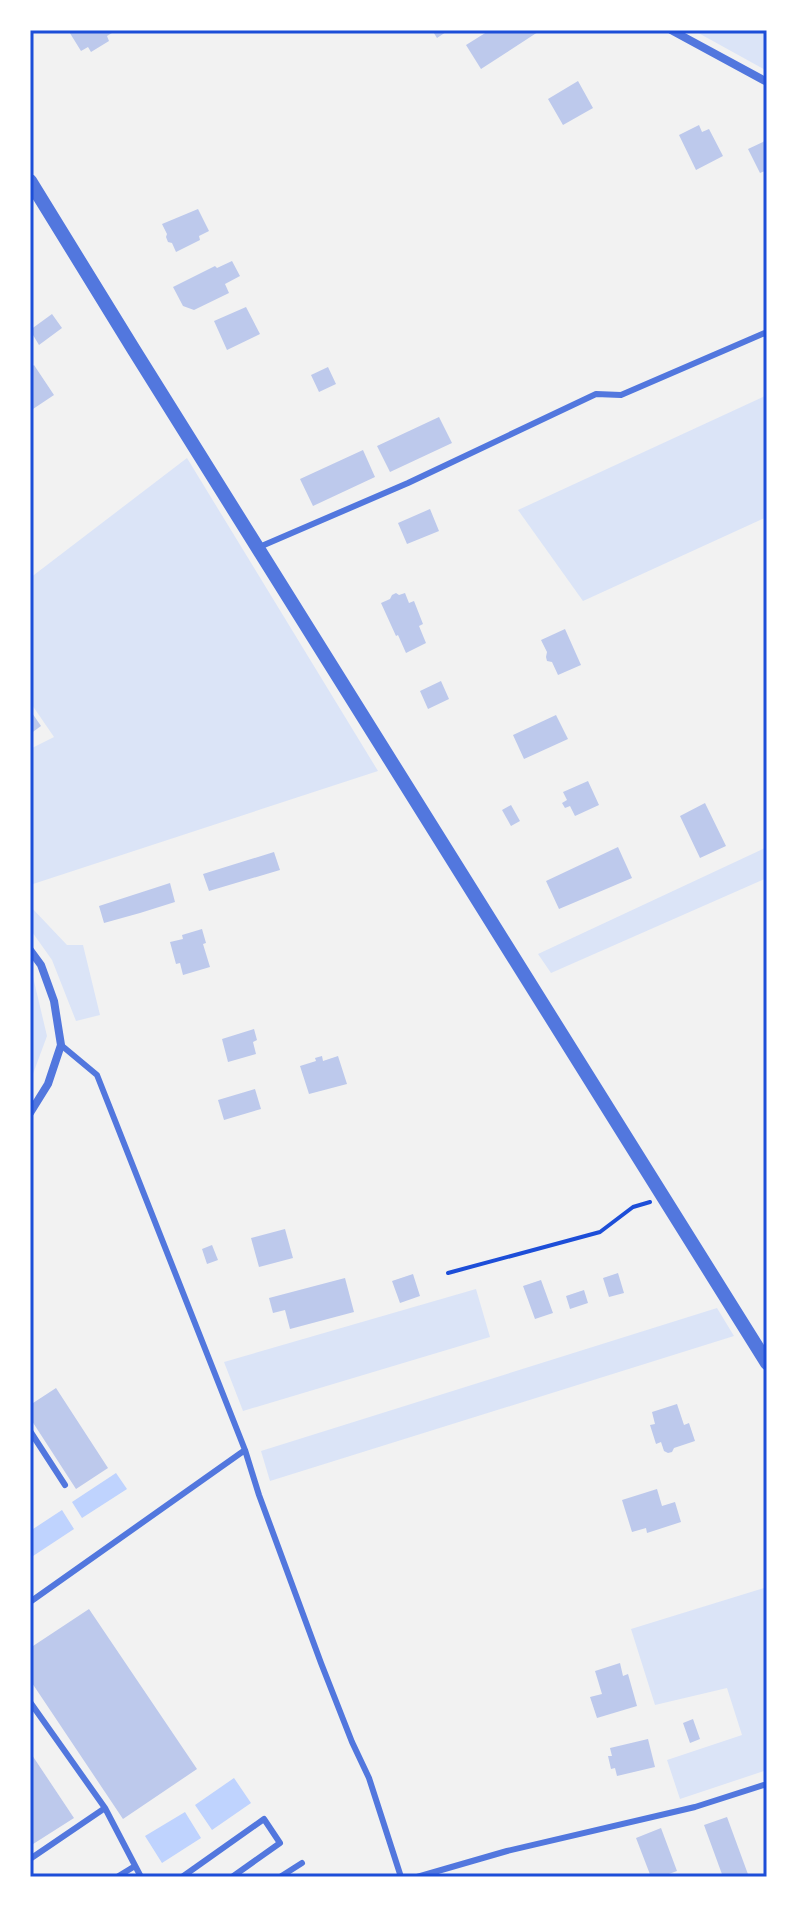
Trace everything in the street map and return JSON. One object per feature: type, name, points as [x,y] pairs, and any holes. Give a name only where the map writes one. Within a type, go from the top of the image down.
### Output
[{"type":"street","points":[[671,30],[767,82]]},
{"type":"street","points":[[30,181],[767,1363]]},
{"type":"street","points":[[30,950],[41,965],[54,1001],[61,1045],[48,1084],[30,1113]]},
{"type":"lane","points":[[257,548],[408,483],[596,394],[621,395],[767,332]]},
{"type":"lane","points":[[61,1045],[97,1075],[245,1450],[321,1663],[369,1778],[401,1877]]},
{"type":"lane","points":[[30,1431],[33,1442],[65,1485]]},
{"type":"lane","points":[[30,1602],[245,1450]]},
{"type":"lane","points":[[30,1702],[105,1808],[141,1877]]},
{"type":"lane","points":[[417,1877],[507,1851],[695,1807],[767,1784]]},
{"type":"lane","points":[[30,1859],[105,1808]]},
{"type":"lane","points":[[182,1877],[264,1819],[280,1843],[232,1877]]},
{"type":"lane","points":[[280,1877],[302,1863]]},
{"type":"lane","points":[[117,1877],[135,1866]]},
{"type":"path","points":[[448,1273],[600,1232],[633,1207],[663,1197]]},
{"type":"shaded area","points":[[693,30],[767,30],[767,71]]},
{"type":"shaded area","points":[[767,395],[767,517],[583,601],[518,510]]},
{"type":"shaded area","points":[[187,458],[378,771],[30,885],[30,749],[54,737],[30,702],[30,578]]},
{"type":"shaded area","points":[[767,847],[767,878],[551,973],[538,954]]},
{"type":"shaded area","points":[[30,906],[67,945],[83,945],[100,1015],[76,1021],[52,960],[30,929]]},
{"type":"shaded area","points":[[30,973],[47,1036],[30,1082]]},
{"type":"shaded area","points":[[476,1289],[490,1337],[243,1411],[224,1362]]},
{"type":"shaded area","points":[[717,1308],[734,1336],[270,1481],[261,1451]]},
{"type":"shaded area","points":[[767,1587],[767,1770],[680,1799],[667,1760],[742,1735],[727,1688],[655,1705],[631,1629]]},
{"type":"water","points":[[116,1473],[127,1489],[82,1518],[72,1502]]},
{"type":"water","points":[[62,1510],[74,1529],[30,1558],[30,1531]]},
{"type":"water","points":[[234,1778],[251,1803],[212,1830],[195,1805]]},
{"type":"water","points":[[185,1812],[201,1838],[162,1863],[145,1836]]},
{"type":"building","points":[[68,30],[117,30],[107,36],[109,41],[91,52],[88,47],[81,51]]},
{"type":"building","points":[[432,30],[449,30],[437,38]]},
{"type":"building","points":[[490,30],[541,30],[481,69],[466,45]]},
{"type":"building","points":[[578,81],[593,108],[563,125],[548,99]]},
{"type":"building","points":[[699,125],[702,132],[709,129],[723,156],[696,170],[679,135]]},
{"type":"building","points":[[767,140],[767,170],[760,173],[748,149]]},
{"type":"building","points":[[198,209],[209,231],[199,236],[200,240],[176,252],[172,243],[168,242],[162,224]]},
{"type":"building","points":[[232,261],[240,276],[225,284],[229,293],[194,310],[183,306],[173,287]]},
{"type":"building","points":[[246,307],[260,334],[227,350],[214,321]]},
{"type":"building","points":[[52,314],[62,328],[39,345],[30,330]]},
{"type":"building","points":[[34,365],[54,395],[30,411],[30,368]]},
{"type":"building","points":[[328,367],[336,384],[319,392],[311,375]]},
{"type":"building","points":[[439,417],[452,443],[390,472],[377,446]]},
{"type":"building","points":[[363,450],[375,477],[313,506],[300,479]]},
{"type":"building","points":[[430,509],[439,531],[407,544],[398,523]]},
{"type":"building","points":[[396,593],[405,593],[409,603],[414,601],[423,624],[419,626],[426,643],[406,653],[381,603]]},
{"type":"building","points":[[565,629],[581,665],[558,675],[552,662],[547,661],[547,652],[541,640]]},
{"type":"building","points":[[441,681],[449,699],[428,709],[420,691]]},
{"type":"building","points":[[30,710],[41,726],[30,734]]},
{"type":"building","points":[[556,715],[568,739],[524,759],[513,735]]},
{"type":"building","points":[[588,781],[599,805],[575,816],[570,806],[565,808],[562,803],[567,800],[563,792]]},
{"type":"building","points":[[705,803],[726,846],[700,858],[680,816]]},
{"type":"building","points":[[511,805],[520,821],[511,826],[502,810]]},
{"type":"building","points":[[618,847],[632,878],[559,909],[546,881]]},
{"type":"building","points":[[274,852],[280,870],[209,891],[203,874]]},
{"type":"building","points":[[170,883],[175,902],[104,923],[99,906]]},
{"type":"building","points":[[202,929],[210,967],[183,975],[180,963],[176,964],[170,942]]},
{"type":"building","points":[[254,1029],[256,1054],[228,1062],[222,1039]]},
{"type":"building","points":[[322,1056],[323,1061],[338,1056],[347,1084],[309,1094],[300,1066]]},
{"type":"building","points":[[255,1089],[261,1109],[224,1120],[218,1100]]},
{"type":"building","points":[[285,1229],[293,1258],[259,1267],[251,1238]]},
{"type":"building","points":[[212,1245],[218,1260],[207,1264],[202,1249]]},
{"type":"building","points":[[618,1273],[624,1293],[609,1297],[603,1278]]},
{"type":"building","points":[[413,1274],[420,1296],[400,1303],[392,1281]]},
{"type":"building","points":[[345,1278],[354,1312],[290,1329],[285,1310],[273,1313],[269,1298]]},
{"type":"building","points":[[541,1280],[553,1313],[535,1319],[523,1286]]},
{"type":"building","points":[[584,1290],[588,1303],[570,1309],[566,1296]]},
{"type":"building","points":[[56,1388],[108,1468],[76,1489],[30,1418],[30,1405]]},
{"type":"building","points":[[677,1404],[684,1425],[689,1423],[695,1441],[668,1453],[661,1442],[656,1444],[650,1425],[655,1424],[652,1412]]},
{"type":"building","points":[[657,1489],[662,1506],[675,1502],[681,1522],[647,1533],[646,1528],[632,1532],[622,1500]]},
{"type":"building","points":[[89,1609],[197,1769],[123,1819],[30,1680],[30,1648]]},
{"type":"building","points":[[620,1663],[623,1676],[628,1674],[637,1706],[597,1718],[590,1697],[602,1694],[595,1671]]},
{"type":"building","points":[[693,1719],[700,1739],[690,1743],[683,1723]]},
{"type":"building","points":[[648,1739],[655,1767],[617,1776],[615,1768],[611,1769],[610,1748]]},
{"type":"building","points":[[30,1752],[74,1818],[30,1846]]},
{"type":"building","points":[[727,1817],[749,1877],[723,1877],[704,1825]]},
{"type":"building","points":[[661,1828],[677,1871],[651,1877],[636,1838]]}]
